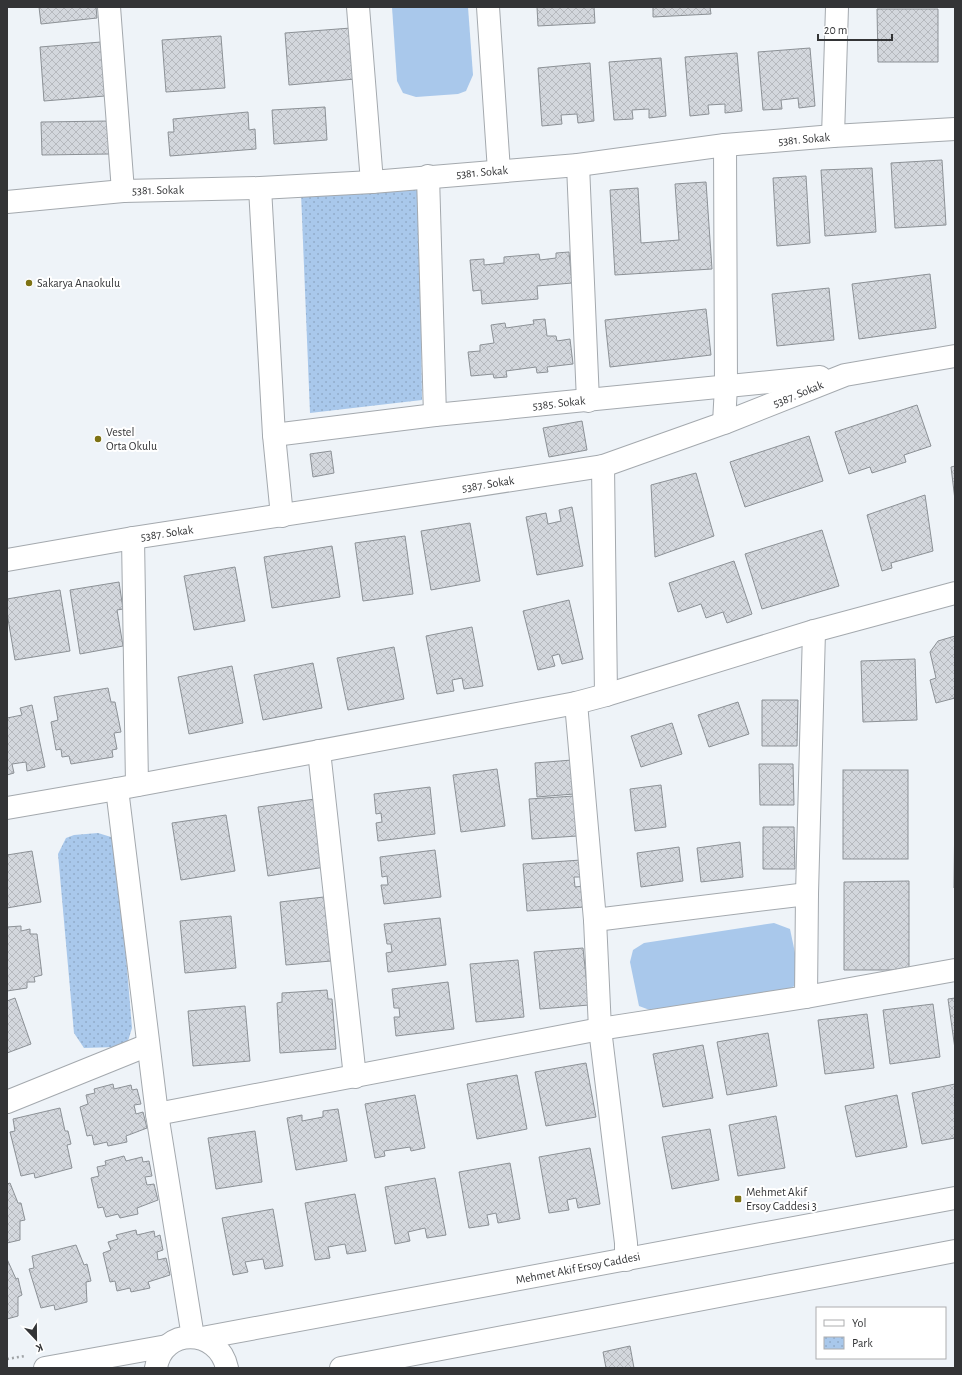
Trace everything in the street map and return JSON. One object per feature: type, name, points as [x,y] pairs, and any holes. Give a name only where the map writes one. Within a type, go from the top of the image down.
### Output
[{"type":"street","points":[[109,7],[123,191]]},
{"type":"street","points":[[358,7],[372,182]]},
{"type":"street","points":[[488,7],[499,171]]},
{"type":"street","points":[[833,136],[837,7]]},
{"type":"street","name":"5381. Sokak","points":[[7,202],[123,191],[260,188],[372,182],[428,176],[578,165],[725,145],[833,136],[955,129]]},
{"type":"street","points":[[724,424],[726,386],[725,145]]},
{"type":"street","points":[[578,165],[588,401]]},
{"type":"street","points":[[428,176],[435,415]]},
{"type":"street","points":[[260,188],[274,435],[282,516]]},
{"type":"street","name":"5387. Sokak","points":[[7,560],[133,538],[603,466],[724,424],[845,375],[955,356]]},
{"type":"street","name":"5385. Sokak","points":[[274,435],[435,415],[845,375]]},
{"type":"street","points":[[603,466],[606,695]]},
{"type":"street","points":[[133,538],[138,786]]},
{"type":"street","points":[[7,808],[138,786],[576,703],[814,632],[955,593]]},
{"type":"street","points":[[806,997],[807,894],[814,632]]},
{"type":"street","points":[[576,703],[595,920],[600,1029],[626,1243],[626,1260]]},
{"type":"street","points":[[319,751],[354,1077]]},
{"type":"street","points":[[116,790],[157,1114],[197,1337],[211,1343],[219,1350],[225,1360],[226,1368]]},
{"type":"street","points":[[595,920],[807,894]]},
{"type":"street","points":[[157,1114],[600,1029],[806,997],[955,970]]},
{"type":"street","points":[[7,1102],[148,1045]]},
{"type":"street","name":"Mehmet Akif Ersoy Caddesi","points":[[167,1346],[179,1338],[197,1337],[626,1260],[955,1198]]},
{"type":"street","points":[[341,1368],[955,1251]]},
{"type":"street","points":[[45,1368],[167,1346]]},
{"type":"street","points":[[156,1368],[156,1362],[167,1346]]},
{"type":"green space","points":[[392,7],[468,7],[473,75],[466,91],[458,94],[416,97],[403,93],[397,81]]},
{"type":"green space","points":[[419,182],[422,400],[310,413],[301,193]]},
{"type":"green space","points":[[98,833],[111,837],[117,849],[132,1028],[128,1041],[116,1047],[84,1048],[74,1033],[58,854],[66,838],[74,835]]},
{"type":"green space","points":[[774,923],[790,929],[799,972],[796,985],[784,992],[655,1012],[639,1006],[630,962],[633,950],[644,943]]},
{"type":"building","points":[[39,7],[96,7],[97,18],[41,24]]},
{"type":"building","points":[[537,7],[594,7],[595,23],[538,26]]},
{"type":"building","points":[[653,7],[710,7],[711,14],[653,17]]},
{"type":"building","points":[[877,9],[938,9],[938,62],[878,62]]},
{"type":"building","points":[[351,28],[355,79],[289,85],[285,33]]},
{"type":"building","points":[[221,36],[225,88],[166,92],[162,40]]},
{"type":"building","points":[[101,42],[105,96],[44,101],[40,47]]},
{"type":"building","points":[[810,48],[815,106],[799,108],[798,98],[781,100],[782,109],[763,110],[758,52]]},
{"type":"building","points":[[737,53],[742,111],[725,113],[725,104],[708,105],[709,114],[690,116],[685,57]]},
{"type":"building","points":[[661,58],[666,116],[649,118],[649,109],[632,110],[633,119],[614,120],[609,62]]},
{"type":"building","points":[[590,63],[594,121],[578,123],[577,114],[561,115],[562,124],[542,126],[538,68]]},
{"type":"building","points":[[325,107],[327,140],[274,144],[272,110]]},
{"type":"building","points":[[248,112],[249,130],[255,129],[256,149],[170,156],[168,132],[174,132],[173,119]]},
{"type":"building","points":[[109,121],[109,154],[42,155],[41,122]]},
{"type":"building","points":[[942,160],[946,225],[895,228],[891,163]]},
{"type":"building","points":[[872,168],[876,232],[825,236],[821,170]]},
{"type":"building","points":[[806,176],[810,243],[777,246],[773,178]]},
{"type":"building","points":[[706,182],[712,269],[615,275],[610,190],[638,188],[641,243],[679,240],[675,184]]},
{"type":"building","points":[[569,252],[572,283],[537,286],[538,299],[482,304],[481,290],[473,291],[470,260],[484,259],[484,265],[504,263],[504,257],[539,254],[540,260],[556,258],[556,253]]},
{"type":"building","points":[[930,274],[936,328],[859,339],[852,284]]},
{"type":"building","points":[[829,288],[834,340],[777,346],[772,294]]},
{"type":"building","points":[[706,309],[711,355],[610,367],[605,320]]},
{"type":"building","points":[[545,319],[547,336],[556,336],[557,341],[570,339],[573,364],[547,367],[548,372],[537,373],[536,367],[506,371],[507,377],[494,378],[493,374],[471,376],[468,352],[480,351],[480,345],[494,343],[491,325],[505,323],[506,328],[534,324],[533,320]]},
{"type":"building","points":[[917,405],[931,446],[904,455],[906,462],[872,473],[870,467],[849,474],[835,432]]},
{"type":"building","points":[[582,421],[587,450],[549,457],[543,428]]},
{"type":"building","points":[[809,436],[823,481],[745,507],[730,462]]},
{"type":"building","points":[[331,451],[334,473],[313,477],[310,454]]},
{"type":"building","points":[[955,466],[955,500],[951,467]]},
{"type":"building","points":[[696,473],[714,536],[655,557],[651,485]]},
{"type":"building","points":[[925,495],[933,551],[891,563],[892,568],[882,571],[867,515]]},
{"type":"building","points":[[572,507],[583,566],[537,575],[526,517],[546,513],[548,524],[561,521],[559,510]]},
{"type":"building","points":[[470,523],[480,581],[431,590],[421,531]]},
{"type":"building","points":[[822,530],[839,586],[762,609],[745,554]]},
{"type":"building","points":[[405,536],[413,594],[363,601],[355,543]]},
{"type":"building","points":[[332,546],[340,597],[272,608],[264,557]]},
{"type":"building","points":[[734,561],[752,614],[727,623],[723,612],[706,618],[701,604],[678,612],[669,583]]},
{"type":"building","points":[[235,567],[245,621],[194,630],[184,576]]},
{"type":"building","points":[[119,582],[123,609],[117,610],[123,646],[80,654],[70,590]]},
{"type":"building","points":[[60,590],[70,651],[15,660],[7,613],[7,599]]},
{"type":"building","points":[[569,600],[583,659],[562,664],[559,654],[552,656],[555,666],[538,670],[523,611]]},
{"type":"building","points":[[472,627],[483,686],[464,689],[462,678],[452,680],[454,691],[437,694],[426,636]]},
{"type":"building","points":[[955,636],[955,698],[936,703],[930,680],[936,678],[930,652],[938,641]]},
{"type":"building","points":[[394,647],[404,699],[348,710],[337,658]]},
{"type":"building","points":[[915,659],[917,720],[863,722],[861,661]]},
{"type":"building","points":[[313,663],[322,708],[263,720],[254,675]]},
{"type":"building","points":[[232,666],[243,723],[189,734],[178,677]]},
{"type":"building","points":[[108,688],[111,702],[115,702],[121,732],[114,733],[117,749],[112,750],[113,757],[71,764],[69,756],[62,757],[61,749],[56,750],[51,722],[58,720],[54,697]]},
{"type":"building","points":[[762,700],[798,700],[797,746],[762,746]]},
{"type":"building","points":[[738,702],[749,734],[709,747],[698,715]]},
{"type":"building","points":[[32,705],[45,767],[27,771],[26,762],[12,764],[14,773],[7,775],[7,718],[22,715],[20,708]]},
{"type":"building","points":[[672,723],[682,754],[641,767],[631,736]]},
{"type":"building","points":[[572,760],[574,794],[537,797],[535,763]]},
{"type":"building","points":[[759,764],[793,764],[794,805],[760,805]]},
{"type":"building","points":[[497,769],[505,826],[461,832],[453,775]]},
{"type":"building","points":[[843,770],[908,770],[908,859],[843,859]]},
{"type":"building","points":[[661,785],[666,827],[635,831],[630,789]]},
{"type":"building","points":[[430,787],[435,834],[378,841],[376,823],[382,822],[381,813],[376,814],[374,794]]},
{"type":"building","points":[[574,796],[577,836],[532,839],[529,799]]},
{"type":"building","points":[[315,799],[325,867],[268,876],[258,807]]},
{"type":"building","points":[[955,801],[955,888],[954,888]]},
{"type":"building","points":[[226,815],[235,871],[181,880],[172,823]]},
{"type":"building","points":[[763,827],[794,827],[795,869],[763,869]]},
{"type":"building","points":[[740,842],[743,877],[701,882],[697,848]]},
{"type":"building","points":[[679,847],[683,881],[641,887],[637,853]]},
{"type":"building","points":[[435,850],[441,897],[384,904],[381,885],[388,885],[387,876],[382,877],[380,857]]},
{"type":"building","points":[[32,851],[41,902],[7,908],[7,855]]},
{"type":"building","points":[[581,860],[583,877],[574,877],[575,887],[583,886],[585,907],[527,911],[523,864]]},
{"type":"building","points":[[909,881],[909,970],[844,970],[844,882]]},
{"type":"building","points":[[324,897],[331,961],[286,965],[280,902]]},
{"type":"building","points":[[231,916],[236,968],[185,973],[180,921]]},
{"type":"building","points":[[440,918],[446,965],[388,972],[386,953],[392,952],[391,944],[387,944],[384,924]]},
{"type":"building","points":[[21,926],[21,931],[30,929],[30,934],[37,934],[42,975],[34,977],[35,982],[27,982],[27,988],[7,991],[7,927]]},
{"type":"building","points":[[583,948],[589,1005],[540,1009],[534,952]]},
{"type":"building","points":[[518,960],[524,1017],[476,1022],[470,964]]},
{"type":"building","points":[[448,982],[454,1029],[396,1036],[394,1017],[400,1017],[399,1008],[394,1008],[392,989]]},
{"type":"building","points":[[327,990],[328,999],[332,999],[336,1049],[280,1053],[277,1003],[282,1002],[282,993]]},
{"type":"building","points":[[15,998],[31,1044],[7,1053],[7,1001]]},
{"type":"building","points":[[955,998],[955,1049],[948,999]]},
{"type":"building","points":[[933,1004],[940,1057],[890,1064],[883,1010]]},
{"type":"building","points":[[245,1006],[250,1061],[193,1066],[188,1011]]},
{"type":"building","points":[[867,1014],[874,1068],[825,1074],[818,1020]]},
{"type":"building","points":[[768,1033],[777,1086],[727,1095],[717,1042]]},
{"type":"building","points":[[703,1045],[713,1098],[663,1107],[653,1054]]},
{"type":"building","points":[[586,1063],[596,1117],[546,1126],[535,1072]]},
{"type":"building","points":[[517,1075],[527,1129],[477,1139],[467,1084]]},
{"type":"building","points":[[113,1084],[114,1089],[131,1085],[132,1090],[137,1089],[141,1104],[134,1105],[136,1114],[143,1112],[147,1128],[126,1136],[127,1142],[108,1146],[107,1142],[94,1145],[92,1135],[87,1136],[80,1107],[88,1104],[86,1095],[95,1093],[94,1089]]},
{"type":"building","points":[[955,1084],[955,1138],[922,1144],[912,1093]]},
{"type":"building","points":[[415,1095],[425,1148],[411,1151],[410,1147],[384,1151],[385,1156],[375,1158],[365,1104]]},
{"type":"building","points":[[897,1095],[907,1147],[856,1157],[845,1106]]},
{"type":"building","points":[[60,1108],[65,1131],[68,1131],[71,1144],[67,1145],[72,1168],[35,1178],[34,1173],[21,1176],[10,1132],[15,1131],[13,1119]]},
{"type":"building","points":[[338,1109],[347,1161],[296,1170],[287,1118],[302,1115],[302,1121],[323,1117],[323,1111]]},
{"type":"building","points":[[776,1116],[785,1168],[738,1176],[729,1125]]},
{"type":"building","points":[[710,1129],[719,1180],[672,1189],[662,1137]]},
{"type":"building","points":[[255,1131],[262,1182],[216,1189],[208,1138]]},
{"type":"building","points":[[590,1148],[600,1204],[578,1208],[576,1198],[567,1200],[569,1210],[549,1213],[539,1157]]},
{"type":"building","points":[[124,1156],[126,1161],[142,1157],[143,1162],[149,1161],[152,1176],[145,1177],[147,1185],[154,1184],[158,1200],[137,1208],[138,1214],[120,1218],[118,1214],[106,1217],[103,1207],[98,1208],[91,1178],[99,1176],[97,1167],[106,1165],[105,1161]]},
{"type":"building","points":[[510,1163],[520,1219],[498,1223],[496,1213],[487,1215],[489,1225],[469,1228],[459,1172]]},
{"type":"building","points":[[435,1178],[446,1235],[427,1238],[425,1228],[408,1232],[410,1241],[395,1244],[385,1187]]},
{"type":"building","points":[[10,1183],[18,1203],[21,1203],[25,1220],[20,1221],[20,1240],[7,1243],[7,1184]]},
{"type":"building","points":[[355,1194],[366,1251],[347,1254],[345,1244],[328,1247],[330,1258],[315,1260],[305,1203]]},
{"type":"building","points":[[273,1209],[283,1266],[265,1269],[263,1259],[245,1262],[248,1272],[233,1275],[222,1218]]},
{"type":"building","points":[[136,1230],[137,1235],[154,1231],[155,1237],[160,1235],[163,1250],[157,1252],[158,1260],[166,1258],[170,1275],[148,1282],[150,1288],[131,1292],[130,1288],[117,1291],[115,1281],[110,1282],[103,1253],[111,1250],[108,1242],[118,1239],[116,1235]]},
{"type":"building","points":[[76,1245],[84,1265],[87,1264],[91,1281],[86,1282],[87,1302],[55,1310],[54,1305],[41,1308],[29,1269],[34,1268],[32,1256]]},
{"type":"building","points":[[7,1259],[16,1279],[18,1278],[22,1295],[18,1297],[18,1316],[7,1319]]},
{"type":"building","points":[[630,1346],[634,1368],[606,1368],[603,1352]]},
{"type":"place","name":"Sakarya Anaokulu","points":[[29,283]]},
{"type":"place","name":"Vestel Orta Okulu","points":[[98,439]]},
{"type":"place","name":"Mehmet Akif Ersoy Caddesi 3","points":[[738,1199]]}]
